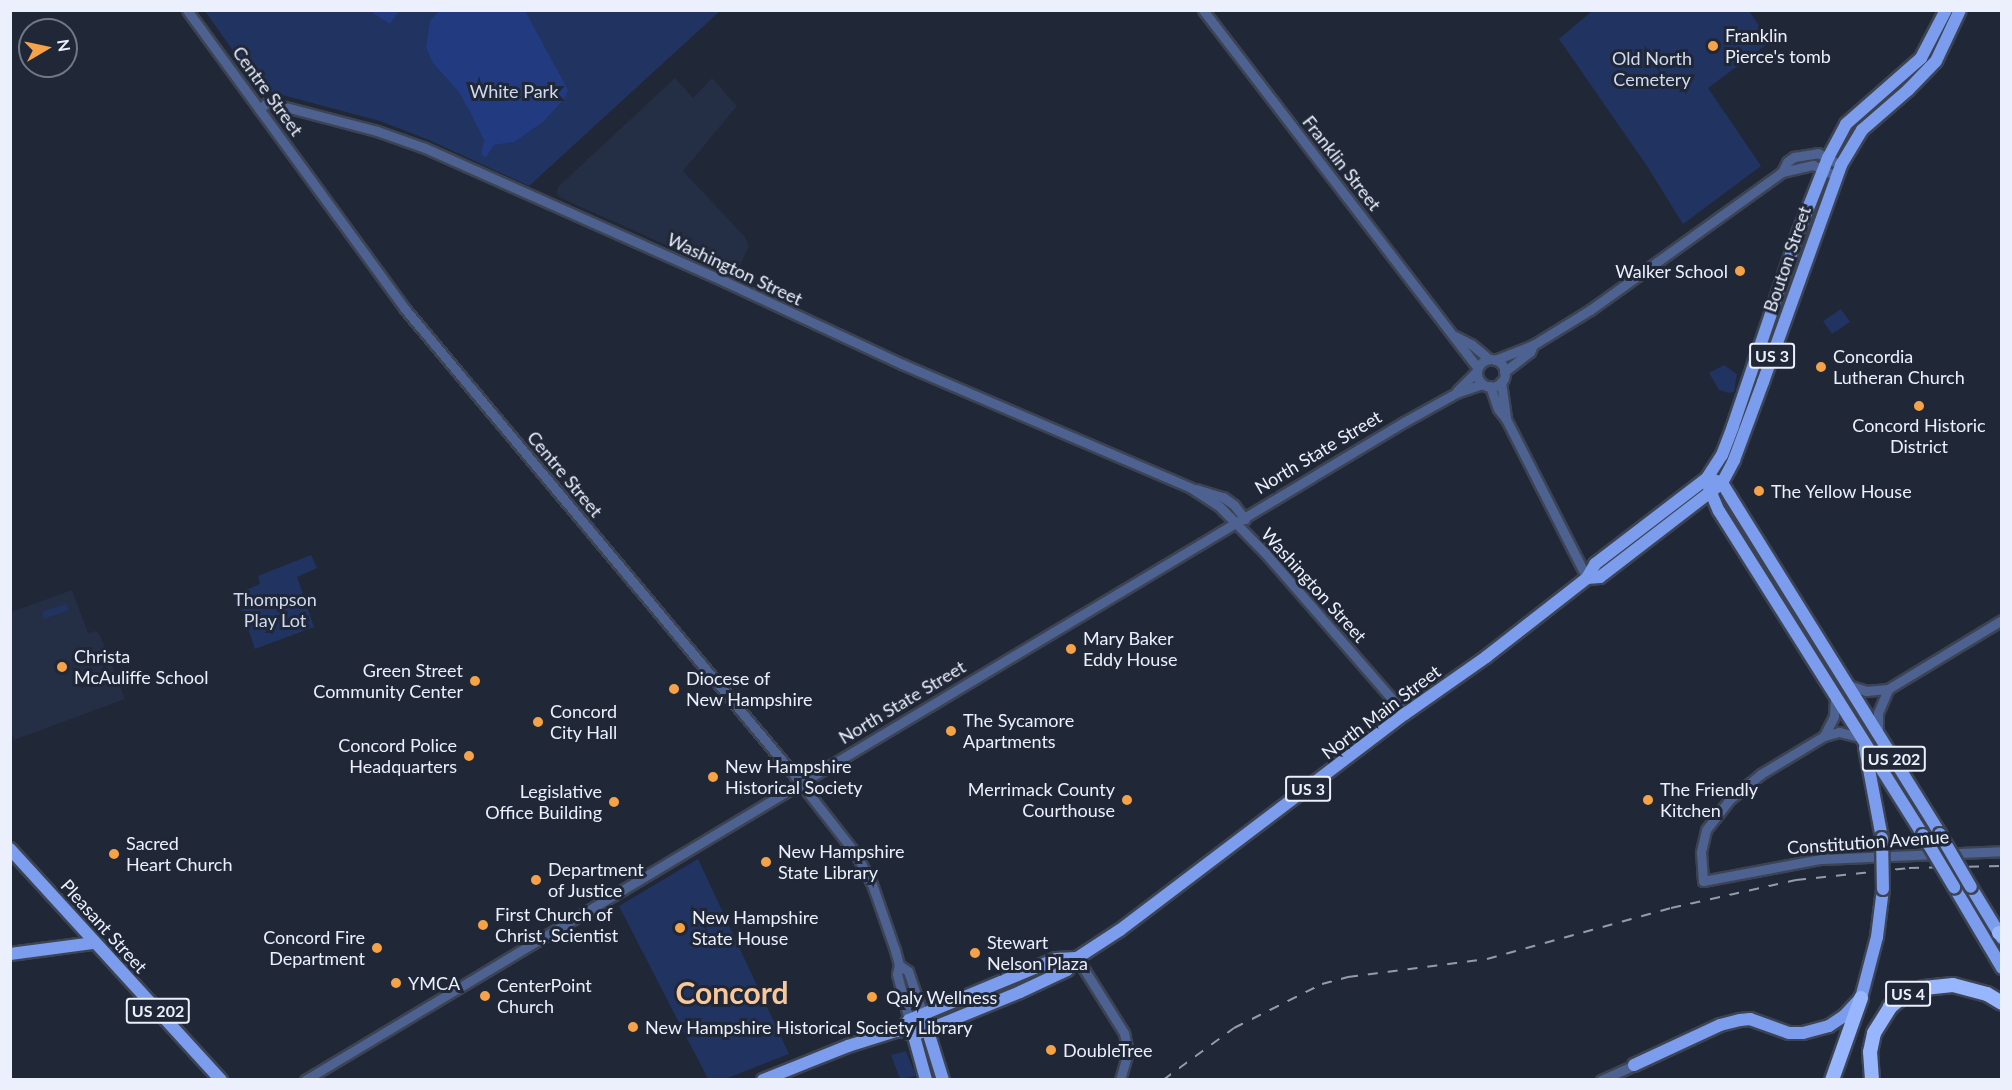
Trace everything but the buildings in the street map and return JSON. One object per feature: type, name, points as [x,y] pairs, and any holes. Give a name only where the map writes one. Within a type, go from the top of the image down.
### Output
[{"type":"highway","name":"US 4","points":[[1872,1080],[1870,1052],[1874,1033],[1890,1007],[1905,995],[1924,987],[1953,985],[1987,994],[2001,1003]]},
{"type":"highway","points":[[1832,1080],[1861,998]]},
{"type":"main road","name":"US 3","points":[[1826,163],[1846,124],[1921,58],[1946,10]]},
{"type":"main road","name":"US 3","points":[[1839,170],[1862,130],[1908,90],[1936,61],[1960,10]]},
{"type":"main road","name":"Bouton Street","points":[[1707,478],[1722,455],[1733,426],[1826,163]]},
{"type":"main road","name":"Bouton Street","points":[[1709,494],[1722,483],[1734,460],[1839,170]]},
{"type":"main road","points":[[1707,478],[1722,483]]},
{"type":"main road","name":"US 202","points":[[1707,478],[1709,494],[1923,835],[2001,968]]},
{"type":"main road","name":"North Main Street","points":[[763,1080],[848,1046],[908,1028],[927,1030],[1020,993],[1067,970],[1077,958],[1213,861],[1406,714],[1466,672],[1587,578],[1595,564],[1707,478]]},
{"type":"main road","name":"US 202","points":[[1722,483],[2001,935]]},
{"type":"main road","name":"North Main Street","points":[[1587,578],[1600,577],[1709,494]]},
{"type":"main road","points":[[1634,1065],[1720,1025],[1740,1020],[1750,1019],[1789,1033],[1829,1026],[1844,1016],[1861,998],[1877,937],[1883,889],[1882,838],[1863,738]]},
{"type":"main road","name":"Pleasant Street","points":[[10,849],[221,1080]]},
{"type":"main road","points":[[10,954],[94,943]]},
{"type":"main road","name":"North Main Street","points":[[908,1028],[923,1015],[1056,959],[1077,958]]},
{"type":"main road","name":"Centre Street","points":[[923,1015],[943,1080]]},
{"type":"main road","points":[[908,1028],[926,1080]]},
{"type":"street","name":"Centre Street","points":[[188,10],[405,309],[847,841],[865,868],[899,965],[897,974],[908,1028]]},
{"type":"street","name":"Franklin Street","points":[[1203,10],[1455,336],[1478,370]]},
{"type":"street","name":"Washington Street","points":[[259,109],[268,102],[377,131],[425,148],[726,282],[912,369],[1191,488],[1223,497],[1234,505],[1245,519]]},
{"type":"street","points":[[1587,578],[1506,419],[1498,409],[1478,370],[1482,362],[1533,345],[1634,279],[1782,172],[1786,162],[1794,157],[1818,153],[1826,163],[1839,170]]},
{"type":"street","name":"Franklin Street","points":[[1455,336],[1472,344],[1492,360]]},
{"type":"street","points":[[1486,385],[1503,377],[1530,352],[1533,345]]},
{"type":"street","points":[[1492,360],[1502,364],[1506,419]]},
{"type":"street","name":"North State Street","points":[[1456,393],[1478,370]]},
{"type":"street","name":"North State Street","points":[[305,1080],[1235,525],[1340,459],[1456,393],[1486,385]]},
{"type":"street","name":"Washington Street","points":[[1191,488],[1220,506],[1235,525],[1286,577],[1406,714]]},
{"type":"street","points":[[1848,685],[1866,691],[1888,689],[2001,620]]},
{"type":"street","points":[[1878,733],[1878,713],[1888,689]]},
{"type":"street","points":[[1824,736],[1834,716],[1835,694]]},
{"type":"street","points":[[1824,736],[1839,732],[1863,738]]},
{"type":"street","name":"Constitution Avenue","points":[[1824,736],[1761,774],[1719,810],[1702,842],[1700,862],[1703,882],[1821,859],[2001,850]]},
{"type":"street","points":[[1077,958],[1124,1033],[1128,1052],[1120,1080]]},
{"type":"street","name":"Centre Street","points":[[899,965],[908,971],[923,1015]]},
{"type":"street","points":[[1601,1080],[1634,1065]]},
{"type":"shaded area","points":[[375,11],[399,11],[390,24],[373,13]]},
{"type":"shaded area","points":[[439,11],[525,11],[568,90],[564,99],[543,122],[514,142],[494,145],[486,157],[481,155],[484,140],[470,112],[459,92],[433,63],[426,47],[430,21]]},
{"type":"shaded area","points":[[675,78],[693,98],[712,78],[737,106],[683,171],[745,237],[749,246],[735,276],[561,198],[557,194],[558,187]]},
{"type":"shaded area","name":"Christa McAuliffe School","points":[[72,590],[88,633],[96,631],[100,635],[125,699],[14,740],[11,731],[11,612]]},
{"type":"green space","name":"White Park","points":[[205,11],[720,11],[529,186],[429,140],[380,121],[260,89]]},
{"type":"green space","name":"Old North Cemetery","points":[[1592,11],[1749,11],[1770,42],[1708,88],[1761,166],[1683,224],[1647,166],[1559,39]]},
{"type":"green space","points":[[1841,309],[1850,322],[1832,334],[1823,321]]},
{"type":"green space","points":[[1724,365],[1737,374],[1734,392],[1719,390],[1709,373]]},
{"type":"green space","name":"Thompson Play Lot","points":[[311,555],[317,568],[297,577],[314,627],[255,649],[236,594],[260,584],[258,576]]},
{"type":"green space","points":[[66,604],[69,610],[44,619],[42,612]]},
{"type":"green space","points":[[698,859],[789,1054],[725,1079],[708,1079],[619,906]]},
{"type":"green space","points":[[906,1051],[916,1076],[900,1079],[891,1055]]},
{"type":"railway","points":[[1163,1080],[1234,1028],[1322,984],[1348,977],[1487,959],[1671,908],[1796,880],[1909,868],[2002,866]]},
{"type":"place","name":"Franklin Pierce's tomb","points":[[1713,46]]},
{"type":"place","name":"Walker School","points":[[1740,271]]},
{"type":"place","name":"Concordia Lutheran Church","points":[[1821,367]]},
{"type":"place","name":"Concord Historic District","points":[[1919,406]]},
{"type":"place","name":"The Yellow House","points":[[1759,491]]},
{"type":"place","name":"Mary Baker Eddy House","points":[[1071,649]]},
{"type":"place","name":"Christa McAuliffe School","points":[[62,667]]},
{"type":"place","name":"Green Street Community Center","points":[[475,681]]},
{"type":"place","name":"Diocese of New Hampshire","points":[[674,689]]},
{"type":"place","name":"Concord City Hall","points":[[538,722]]},
{"type":"place","name":"The Sycamore Apartments","points":[[951,731]]},
{"type":"place","name":"Concord Police Headquarters","points":[[469,756]]},
{"type":"place","name":"New Hampshire Historical Society","points":[[713,777]]},
{"type":"place","name":"Merrimack County Courthouse","points":[[1127,800]]},
{"type":"place","name":"The Friendly Kitchen","points":[[1648,800]]},
{"type":"place","name":"Legislative Office Building","points":[[614,802]]},
{"type":"place","name":"Sacred Heart Church","points":[[114,854]]},
{"type":"place","name":"New Hampshire State Library","points":[[766,862]]},
{"type":"place","name":"Department of Justice","points":[[536,880]]},
{"type":"place","name":"First Church of Christ, Scientist","points":[[483,925]]},
{"type":"place","name":"New Hampshire State House","points":[[680,928]]},
{"type":"place","name":"Concord Fire Department","points":[[377,948]]},
{"type":"place","name":"Stewart Nelson Plaza","points":[[975,953]]},
{"type":"place","name":"YMCA","points":[[396,983]]},
{"type":"place","name":"CenterPoint Church","points":[[485,996]]},
{"type":"place","name":"Qaly Wellness","points":[[872,997]]},
{"type":"place","name":"New Hampshire Historical Society Library","points":[[633,1027]]},
{"type":"place","name":"DoubleTree","points":[[1051,1050]]},
{"type":"district","name":"Concord","points":[[732,992]]}]
